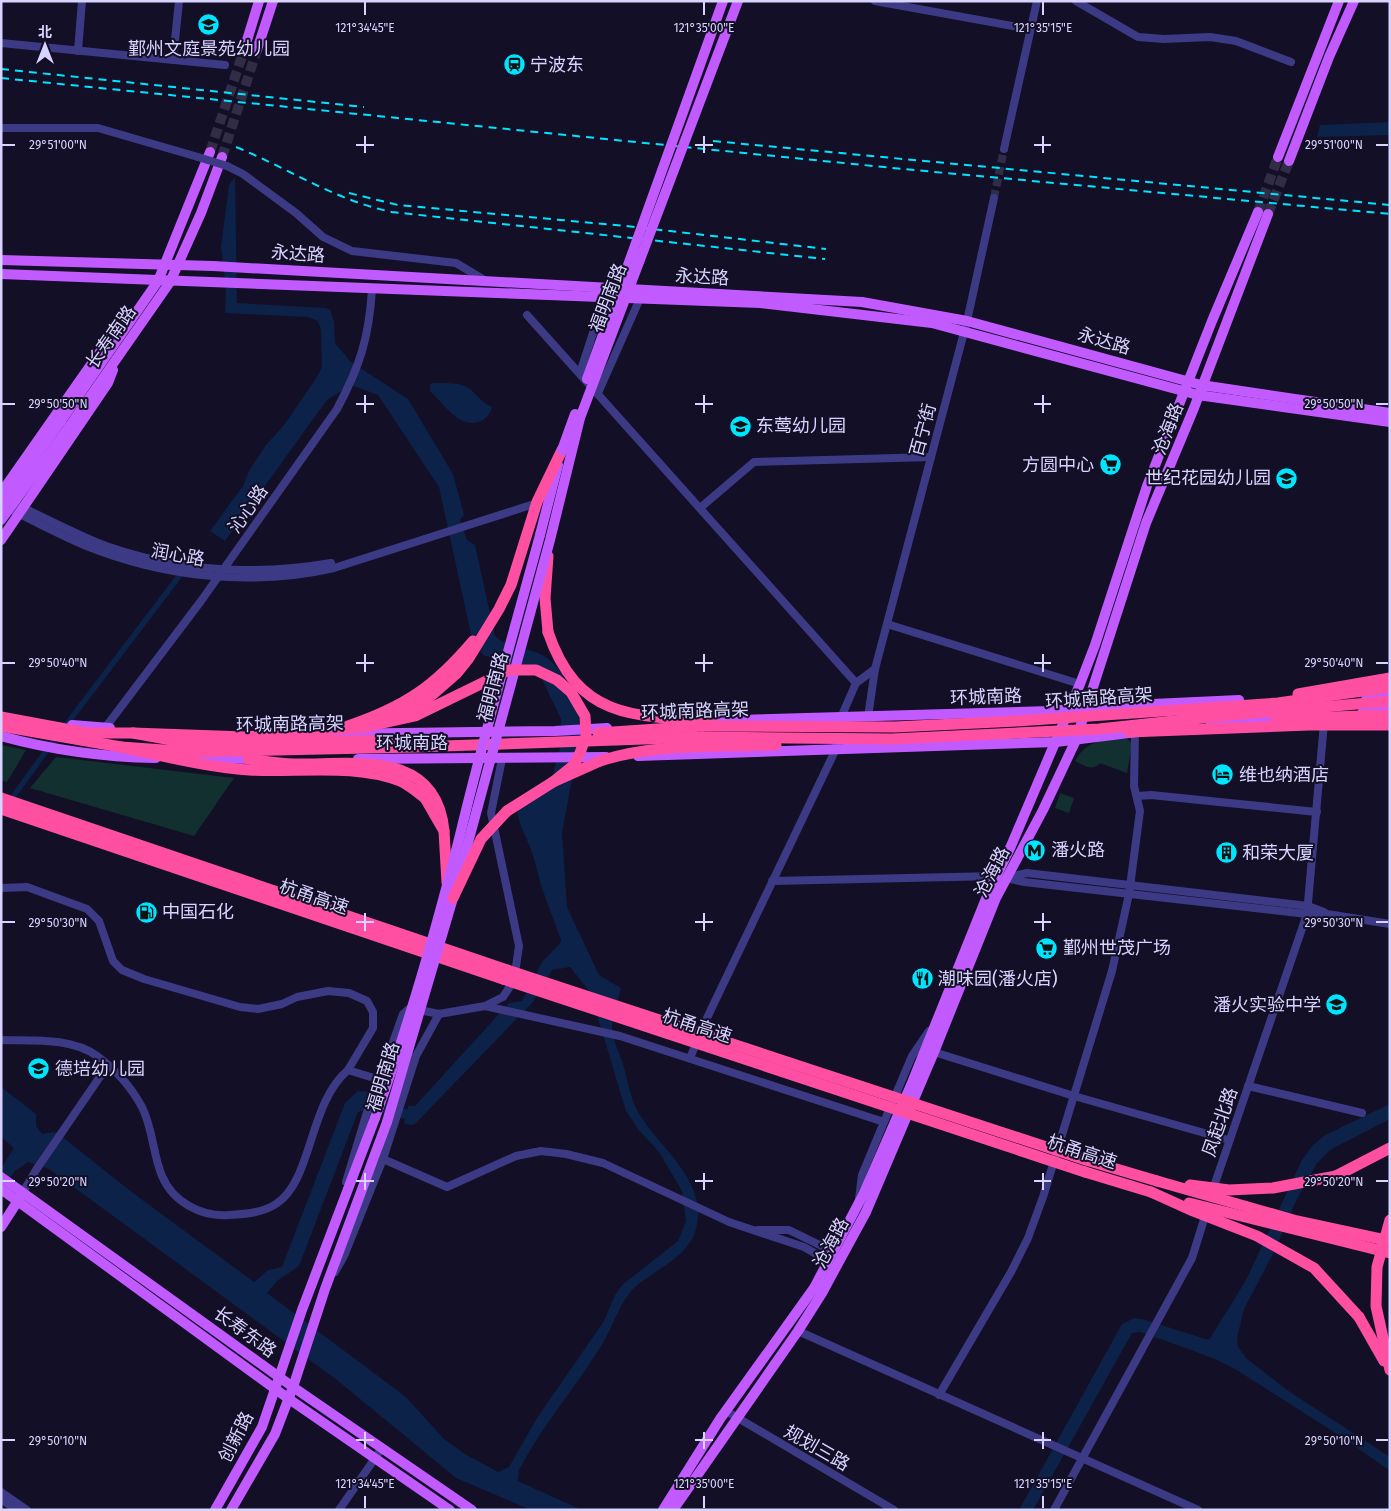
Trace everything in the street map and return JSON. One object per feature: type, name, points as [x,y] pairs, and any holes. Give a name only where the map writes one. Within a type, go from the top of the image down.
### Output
[{"type":"highway","points":[[376,725],[425,702],[444,686],[469,658],[499,609],[511,585],[537,502],[562,450]]},
{"type":"highway","points":[[550,540],[545,598],[548,632],[555,654],[568,676],[600,702],[632,715],[666,718],[791,721],[894,733]]},
{"type":"highway","points":[[325,734],[383,714],[417,696],[464,651],[499,609]]},
{"type":"highway","points":[[133,733],[245,737],[376,725],[415,716],[509,670],[536,670],[557,680],[571,692],[585,716],[586,736],[580,753],[574,764],[553,782]]},
{"type":"highway","points":[[1239,703],[1390,678]]},
{"type":"highway","name":"环城南路高架","points":[[1,715],[87,733],[133,733],[188,743],[556,736],[702,726],[894,733],[1239,703],[1278,703],[1390,688]]},
{"type":"highway","name":"环城南路高架","points":[[1,726],[122,746],[192,752],[414,747],[702,736],[1099,729],[1390,701]]},
{"type":"highway","points":[[1244,721],[1325,716],[1390,715]]},
{"type":"highway","points":[[1099,729],[1150,733],[1309,725],[1390,725]]},
{"type":"highway","points":[[450,894],[481,838],[507,811],[553,782],[582,768],[628,752],[894,733]]},
{"type":"highway","points":[[122,746],[204,766],[250,770],[372,773],[400,782],[425,798],[444,831]]},
{"type":"highway","points":[[248,759],[291,764],[376,764],[399,768],[426,786],[437,798],[442,811],[450,894]]},
{"type":"highway","name":"杭甬高速","points":[[1,798],[16,808],[1151,1192],[1390,1253]]},
{"type":"highway","name":"杭甬高速","points":[[1,809],[16,808]]},
{"type":"highway","name":"杭甬高速","points":[[505,974],[1086,1160],[1297,1222],[1390,1242]]},
{"type":"highway","points":[[1157,1181],[1229,1190],[1273,1188],[1336,1176],[1390,1148]]},
{"type":"highway","points":[[1151,1192],[1257,1236],[1314,1268],[1360,1316],[1390,1370]]},
{"type":"highway","points":[[1390,1220],[1377,1266],[1376,1306],[1390,1370]]},
{"type":"main road","points":[[244,50],[259,1]]},
{"type":"main road","points":[[257,50],[272,1]]},
{"type":"main road","name":"福明南路","points":[[281,1377],[288,1352],[313,1286],[371,1117],[394,1066],[450,894],[460,834],[562,450],[723,1]]},
{"type":"main road","name":"福明南路","points":[[293,1387],[325,1288],[392,1122],[450,894],[550,540],[580,418],[738,1]]},
{"type":"main road","points":[[1330,24],[1334,1]]},
{"type":"main road","points":[[1278,157],[1339,1]]},
{"type":"main road","points":[[1289,161],[1329,57],[1354,1]]},
{"type":"main road","points":[[1344,26],[1352,17],[1359,1]]},
{"type":"main road","name":"长寿南路","points":[[1,520],[158,281],[210,152]]},
{"type":"main road","name":"长寿南路","points":[[1,506],[119,354],[170,282],[224,162]]},
{"type":"main road","name":"沧海路","points":[[673,1510],[798,1331],[838,1254],[911,1085],[935,1023],[1002,877],[1095,645],[1147,486],[1188,382],[1263,213],[1200,390],[1146,524],[1076,740],[1043,810],[1002,877],[992,907],[934,1052],[866,1212],[838,1254]]},
{"type":"main road","name":"永达路","points":[[1,260],[272,268],[488,282],[606,293]]},
{"type":"main road","name":"永达路","points":[[1,274],[372,289],[642,294],[849,312],[966,326],[1188,382],[1200,390],[1390,422]]},
{"type":"main road","points":[[1,493],[111,336],[132,319]]},
{"type":"main road","name":"永达路","points":[[966,326],[1184,392],[1200,390],[1390,413]]},
{"type":"main road","points":[[1,540],[108,383],[119,354]]},
{"type":"main road","name":"环城南路","points":[[1,715],[82,727],[195,734],[555,731],[730,719],[868,717],[1068,710],[1088,707],[1239,703],[1390,694]]},
{"type":"main road","points":[[835,751],[1056,742],[1244,721],[1390,709]]},
{"type":"main road","name":"环城南路","points":[[1,736],[60,750],[125,757],[502,759],[835,751]]},
{"type":"main road","name":"长寿东路","points":[[1,1177],[6,1188],[281,1377],[450,1510]]},
{"type":"main road","points":[[1,1227],[20,1197]]},
{"type":"main road","name":"长寿东路","points":[[20,1197],[289,1399],[472,1510]]},
{"type":"main road","name":"沧海路","points":[[663,1510],[686,1470],[723,1415],[833,1264]]},
{"type":"main road","name":"创新路","points":[[215,1510],[262,1428],[281,1377]]},
{"type":"main road","name":"创新路","points":[[230,1510],[275,1434],[293,1387]]},
{"type":"street","points":[[78,51],[82,1]]},
{"type":"street","points":[[173,60],[179,1]]},
{"type":"street","points":[[875,1],[1030,29]]},
{"type":"street","points":[[1004,148],[1037,1]]},
{"type":"street","points":[[1076,1],[1138,37],[1164,39],[1210,37],[1236,41],[1291,62]]},
{"type":"street","points":[[1,43],[225,65]]},
{"type":"street","points":[[1,128],[98,128],[198,157],[224,162],[244,174],[289,207],[324,237],[352,251],[456,262],[488,282]]},
{"type":"street","name":"百宁街","points":[[868,717],[875,670],[966,326],[994,198]]},
{"type":"street","name":"沁心路","points":[[105,728],[221,573],[337,409],[354,378],[364,351],[370,323],[372,289]]},
{"type":"street","points":[[580,373],[606,293]]},
{"type":"street","points":[[598,393],[642,294]]},
{"type":"street","points":[[527,315],[856,683]]},
{"type":"street","points":[[700,508],[754,462],[931,457]]},
{"type":"street","name":"润心路","points":[[1,498],[105,546],[166,562],[221,573]]},
{"type":"street","name":"润心路","points":[[1,506],[83,544],[139,563],[221,573],[276,570],[360,559],[530,505]]},
{"type":"street","points":[[887,624],[1080,684]]},
{"type":"street","points":[[690,1058],[835,751],[839,717],[856,683],[875,670]]},
{"type":"street","name":"凤起北路","points":[[1054,1510],[1192,1258],[1229,1140],[1308,910],[1325,716]]},
{"type":"street","points":[[939,1395],[1011,1272],[1028,1238],[1043,1197],[1112,971],[1129,894],[1140,812],[1138,796],[1134,786],[1135,732]]},
{"type":"street","points":[[371,1117],[377,1078],[382,1073],[403,1014],[410,1008],[439,1014],[485,1006],[503,997],[514,980],[518,946],[491,813],[502,759]]},
{"type":"street","points":[[1138,796],[1151,795],[1317,812]]},
{"type":"street","points":[[772,881],[1002,877],[1027,873],[1130,884],[1390,924]]},
{"type":"street","points":[[1002,877],[1024,882],[1129,894],[1308,910]]},
{"type":"street","points":[[1,888],[27,888],[87,909],[99,921],[113,961],[122,970],[144,979],[240,1007],[258,1009],[282,1004],[297,997],[328,991],[349,993],[367,1001],[374,1012],[373,1028],[348,1070],[340,1077],[324,1101],[292,1189],[276,1204],[251,1214],[221,1216],[201,1212],[188,1206],[170,1190],[162,1175],[154,1141],[142,1107],[125,1082],[95,1054],[62,1043],[1,1040]]},
{"type":"street","points":[[485,1006],[620,1036],[884,1122]]},
{"type":"street","points":[[325,1288],[344,1256],[383,1159],[392,1122],[404,1096],[416,1056],[439,1014]]},
{"type":"street","points":[[859,1204],[862,1175],[884,1122],[912,1056],[935,1023]]},
{"type":"street","points":[[934,1052],[1074,1096],[1229,1140]]},
{"type":"street","points":[[20,1197],[36,1170],[108,1065]]},
{"type":"street","points":[[348,1070],[377,1078]]},
{"type":"street","points":[[1248,1086],[1362,1113]]},
{"type":"street","points":[[383,1159],[447,1187],[516,1156],[541,1151],[566,1154],[603,1163],[748,1230],[786,1240],[833,1264]]},
{"type":"street","points":[[748,1230],[790,1230],[838,1254]]},
{"type":"street","points":[[798,1331],[1198,1510]]},
{"type":"street","name":"规划三路","points":[[723,1415],[736,1418],[894,1510]]},
{"type":"street","points":[[339,1510],[379,1453]]},
{"type":"street","points":[[1,1492],[27,1510]]},
{"type":"street","points":[[1,1499],[18,1510]]},
{"type":"green space","points":[[1120,738],[1127,739],[1132,743],[1127,773],[1100,763],[1097,766],[1091,767],[1075,761],[1084,750],[1094,743]]},
{"type":"green space","points":[[1,745],[26,750],[7,782],[1,780]]},
{"type":"green space","points":[[56,757],[234,778],[194,836],[30,788]]},
{"type":"green space","points":[[1060,793],[1074,798],[1069,813],[1055,808]]},
{"type":"water","points":[[1390,122],[1390,135],[1317,137],[1320,125]]},
{"type":"water","points":[[235,177],[237,303],[325,308],[330,310],[334,322],[335,343],[351,362],[408,399],[453,474],[464,515],[460,520],[467,540],[475,545],[495,636],[510,645],[538,653],[557,667],[570,688],[578,713],[580,736],[562,833],[567,907],[599,975],[621,988],[612,1028],[636,1108],[688,1179],[695,1194],[698,1211],[696,1229],[686,1248],[670,1262],[642,1281],[629,1294],[594,1357],[528,1453],[519,1470],[518,1481],[582,1510],[531,1510],[456,1478],[337,1380],[49,1169],[28,1162],[15,1171],[1,1189],[1,1168],[14,1148],[1,1137],[1,1087],[36,1114],[36,1126],[42,1134],[56,1132],[133,1193],[254,1282],[268,1270],[282,1267],[345,1103],[358,1091],[370,1092],[367,1109],[358,1112],[299,1266],[277,1281],[267,1293],[406,1397],[444,1439],[465,1454],[498,1472],[509,1467],[537,1418],[604,1321],[615,1295],[622,1285],[678,1241],[686,1221],[682,1191],[659,1152],[638,1129],[626,1111],[590,992],[570,967],[552,970],[533,1002],[414,1125],[404,1124],[408,1106],[415,1106],[509,1003],[522,1001],[542,962],[560,943],[561,940],[542,888],[533,855],[520,823],[517,806],[552,778],[560,748],[561,719],[541,677],[483,655],[472,639],[439,487],[378,395],[351,385],[327,400],[225,541],[210,531],[243,486],[249,471],[266,445],[284,425],[322,367],[321,330],[318,321],[308,317],[225,313],[226,289],[221,247],[229,185]]},
{"type":"water","points":[[430,384],[462,385],[470,389],[492,407],[491,411],[483,420],[475,423],[460,420],[430,391]]},
{"type":"water","points":[[1390,1104],[1390,1119],[1330,1150],[1317,1163],[1296,1201],[1274,1252],[1244,1309],[1237,1338],[1238,1347],[1247,1359],[1290,1392],[1390,1457],[1390,1471],[1345,1439],[1235,1369],[1215,1359],[1140,1332],[1132,1333],[1033,1510],[1019,1510],[1122,1324],[1134,1318],[1142,1319],[1209,1340],[1246,1280],[1302,1160],[1313,1145],[1325,1135]]},
{"type":"waterway","points":[[63,729],[183,571]]},
{"type":"waterway","points":[[10,801],[57,736]]},
{"type":"waterway","points":[[371,1104],[412,1116],[417,1111]]},
{"type":"tunnel","points":[[210,152],[244,50]]},
{"type":"tunnel","points":[[222,157],[257,50]]},
{"type":"tunnel","points":[[994,198],[1004,149]]},
{"type":"tunnel","points":[[1258,212],[1278,157]]},
{"type":"tunnel","points":[[1268,214],[1289,161]]},
{"type":"railway","points":[[1,69],[364,107]]},
{"type":"railway","points":[[1,78],[903,169],[1390,214]]},
{"type":"railway","points":[[713,141],[1390,205]]},
{"type":"railway","points":[[236,147],[331,192],[371,207],[392,212],[825,259]]},
{"type":"railway","points":[[349,193],[398,205],[626,226],[826,249]]},
{"type":"place","name":"鄞州文庭景苑幼儿园","points":[[209,24]]},
{"type":"place","name":"宁波东","points":[[514,65]]},
{"type":"place","name":"东莺幼儿园","points":[[740,426]]},
{"type":"place","name":"方圆中心","points":[[1110,465]]},
{"type":"place","name":"世纪花园幼儿园","points":[[1287,478]]},
{"type":"place","name":"维也纳酒店","points":[[1223,775]]},
{"type":"place","name":"潘火路","points":[[1035,850]]},
{"type":"place","name":"和荣大厦","points":[[1226,853]]},
{"type":"place","name":"中国石化","points":[[146,912]]},
{"type":"place","name":"鄞州世茂广场","points":[[1047,948]]},
{"type":"place","name":"潮味园(潘火店)","points":[[922,979]]},
{"type":"place","name":"潘火实验中学","points":[[1337,1005]]},
{"type":"place","name":"德培幼儿园","points":[[39,1069]]}]
